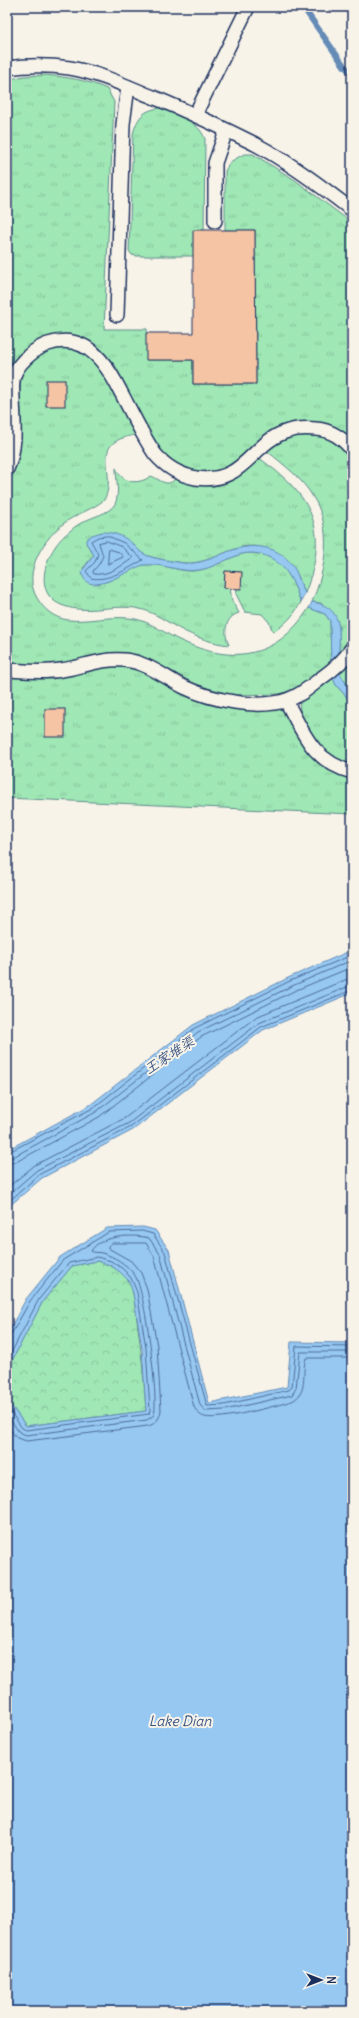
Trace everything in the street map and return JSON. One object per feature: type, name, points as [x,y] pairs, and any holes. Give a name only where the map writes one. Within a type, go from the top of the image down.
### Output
[{"type":"lane","points":[[195,115],[248,7]]},
{"type":"lane","points":[[7,68],[28,65],[71,68],[93,73],[128,86],[195,115],[255,144],[285,162],[352,210]]},
{"type":"lane","points":[[117,315],[123,124],[128,86]]},
{"type":"lane","points":[[215,221],[215,163],[226,131]]},
{"type":"lane","points":[[7,469],[13,446],[14,428],[12,388],[14,374],[34,351],[42,346],[54,342],[75,344],[85,347],[96,355],[108,368],[155,454],[163,464],[176,472],[189,476],[217,479],[242,465],[270,441],[288,431],[303,428],[323,430],[339,437],[352,450]]},
{"type":"lane","points":[[7,670],[45,672],[63,670],[100,660],[125,660],[149,667],[183,687],[209,697],[245,703],[286,701],[300,695],[332,671],[341,663],[352,648]]},
{"type":"lane","points":[[286,701],[312,746],[320,756],[329,763],[352,772]]},
{"type":"green space","points":[[45,75],[77,79],[92,83],[107,89],[114,102],[104,329],[147,329],[147,360],[193,360],[193,384],[256,384],[255,230],[225,230],[225,171],[230,162],[244,154],[253,154],[295,180],[352,223],[352,440],[341,431],[314,423],[241,458],[220,471],[195,471],[173,462],[155,445],[115,365],[96,346],[86,340],[59,335],[47,338],[17,359],[8,372],[7,377],[7,80],[24,76]]},
{"type":"green space","points":[[160,108],[186,119],[198,127],[205,139],[204,230],[193,256],[137,256],[132,255],[129,251],[133,134],[139,119],[145,113]]},
{"type":"green space","points":[[67,347],[80,352],[101,371],[109,383],[136,435],[121,439],[112,444],[108,452],[108,490],[104,500],[67,521],[51,536],[38,555],[32,577],[33,588],[37,598],[43,606],[50,613],[68,620],[120,618],[141,620],[195,647],[214,652],[232,654],[250,653],[266,648],[281,639],[296,626],[309,608],[325,614],[330,621],[331,664],[304,684],[281,694],[232,695],[208,691],[114,653],[53,666],[30,666],[7,662],[7,483],[18,456],[21,426],[21,383],[27,364],[36,356]]},
{"type":"green space","points":[[315,434],[337,445],[345,453],[352,464],[352,634],[339,655],[339,625],[321,603],[312,602],[321,576],[325,549],[325,535],[319,509],[309,490],[304,484],[267,451],[290,436]]},
{"type":"green space","points":[[259,458],[278,472],[292,486],[304,501],[312,516],[316,533],[316,551],[305,593],[297,573],[290,564],[276,553],[261,547],[244,547],[204,561],[185,563],[143,554],[122,537],[113,533],[86,543],[94,555],[83,568],[89,582],[96,583],[109,581],[139,566],[153,564],[180,570],[193,571],[210,567],[243,554],[251,553],[266,556],[279,563],[289,575],[301,602],[289,619],[273,632],[269,622],[262,614],[245,612],[236,594],[241,572],[225,572],[224,588],[230,588],[232,601],[239,613],[231,618],[226,626],[226,636],[229,645],[192,635],[145,610],[121,607],[92,609],[73,608],[64,606],[54,601],[47,593],[44,584],[44,574],[51,553],[57,544],[64,536],[78,525],[105,513],[115,504],[118,491],[116,468],[122,477],[136,482],[151,476],[167,483],[170,483],[176,478],[192,484],[212,484]]},
{"type":"green space","points":[[352,658],[352,693],[339,672]]},
{"type":"green space","points":[[108,664],[121,665],[146,671],[180,691],[282,708],[352,778],[352,814],[7,798],[7,676]]},
{"type":"green space","points":[[333,678],[336,685],[352,703],[352,766],[342,763],[327,754],[310,732],[300,708],[300,702]]},
{"type":"green space","points":[[97,1261],[118,1270],[128,1280],[132,1288],[141,1350],[146,1411],[26,1426],[7,1400],[7,1370],[43,1301],[72,1266]]},
{"type":"water","points":[[102,532],[115,534],[126,539],[148,556],[183,563],[200,562],[246,547],[256,546],[274,550],[290,562],[296,571],[305,593],[301,602],[288,574],[278,563],[265,556],[251,553],[236,556],[204,569],[192,571],[158,565],[144,565],[110,580],[91,584],[85,580],[82,571],[94,555],[86,543],[86,540],[92,535]]},
{"type":"water","points":[[312,602],[330,609],[335,614],[338,621],[339,655],[331,664],[330,621],[325,614],[309,608]]},
{"type":"water","points":[[339,672],[352,693],[352,703],[336,685],[333,678]]},
{"type":"water","name":"王家堆渠","points":[[352,950],[352,993],[263,1030],[133,1130],[42,1178],[7,1208],[7,1150],[90,1105],[193,1025],[288,978]]},
{"type":"water","name":"Lake Dian","points":[[143,1227],[155,1230],[169,1250],[209,1403],[287,1387],[291,1342],[352,1343],[352,2011],[7,2011],[7,1400],[26,1426],[146,1411],[142,1348],[133,1293],[129,1281],[110,1265],[97,1261],[72,1266],[43,1301],[7,1370],[7,1334],[26,1299],[60,1257],[107,1228]]},
{"type":"building","points":[[193,230],[255,230],[256,384],[193,384],[193,360],[146,360],[146,333],[193,333]]},
{"type":"building","points":[[46,380],[65,380],[65,406],[46,406]]},
{"type":"building","points":[[225,571],[242,572],[241,589],[224,588]]},
{"type":"building","points":[[45,709],[65,709],[65,737],[45,737]]},
{"type":"waterway","points":[[303,7],[345,67],[352,73]]}]
